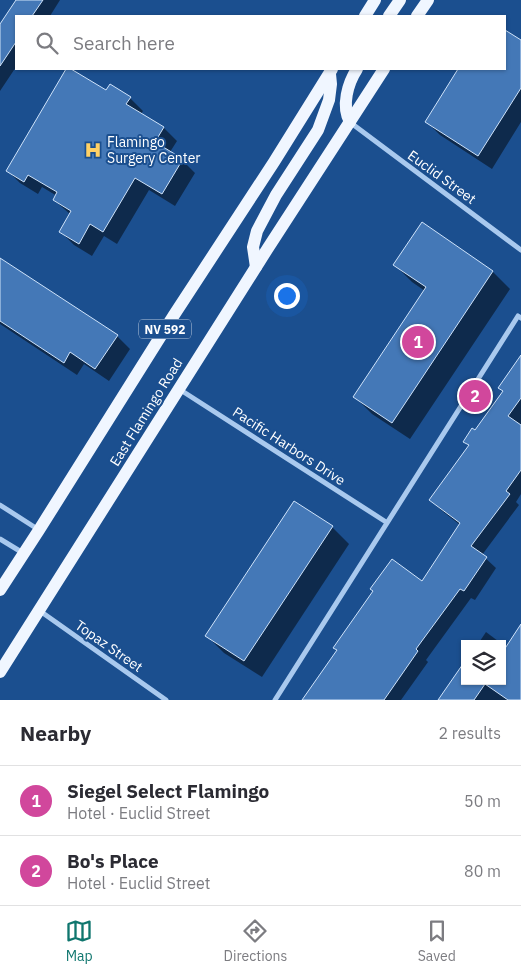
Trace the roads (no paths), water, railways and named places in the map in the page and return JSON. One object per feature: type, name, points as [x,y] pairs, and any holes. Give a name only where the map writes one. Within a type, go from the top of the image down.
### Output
[{"type":"main road","points":[[366,15],[375,0]]},
{"type":"main road","points":[[390,15],[400,0]]},
{"type":"main road","points":[[419,15],[428,0]]},
{"type":"main road","points":[[350,122],[346,116],[348,89],[351,78],[356,70]]},
{"type":"main road","name":"East Flamingo Road","points":[[0,672],[256,267],[383,70]]},
{"type":"main road","points":[[256,267],[253,247],[257,231],[276,195],[318,130],[325,114],[331,84],[331,71]]},
{"type":"main road","name":"East Flamingo Road","points":[[0,590],[331,71]]},
{"type":"street","name":"Euclid Street","points":[[350,122],[521,250]]},
{"type":"street","points":[[274,700],[518,316],[521,318]]},
{"type":"street","name":"Pacific Harbors Drive","points":[[179,388],[386,522]]},
{"type":"street","points":[[0,505],[39,530]]},
{"type":"street","points":[[0,539],[24,554]]},
{"type":"street","name":"Topaz Street","points":[[40,611],[166,700]]},
{"type":"place","name":"Flamingo Surgery Center","points":[[93,150]]},
{"type":"place","name":"Siegel Select Flamingo","points":[[418,342]]},
{"type":"place","name":"Bo's Place","points":[[475,396]]}]
